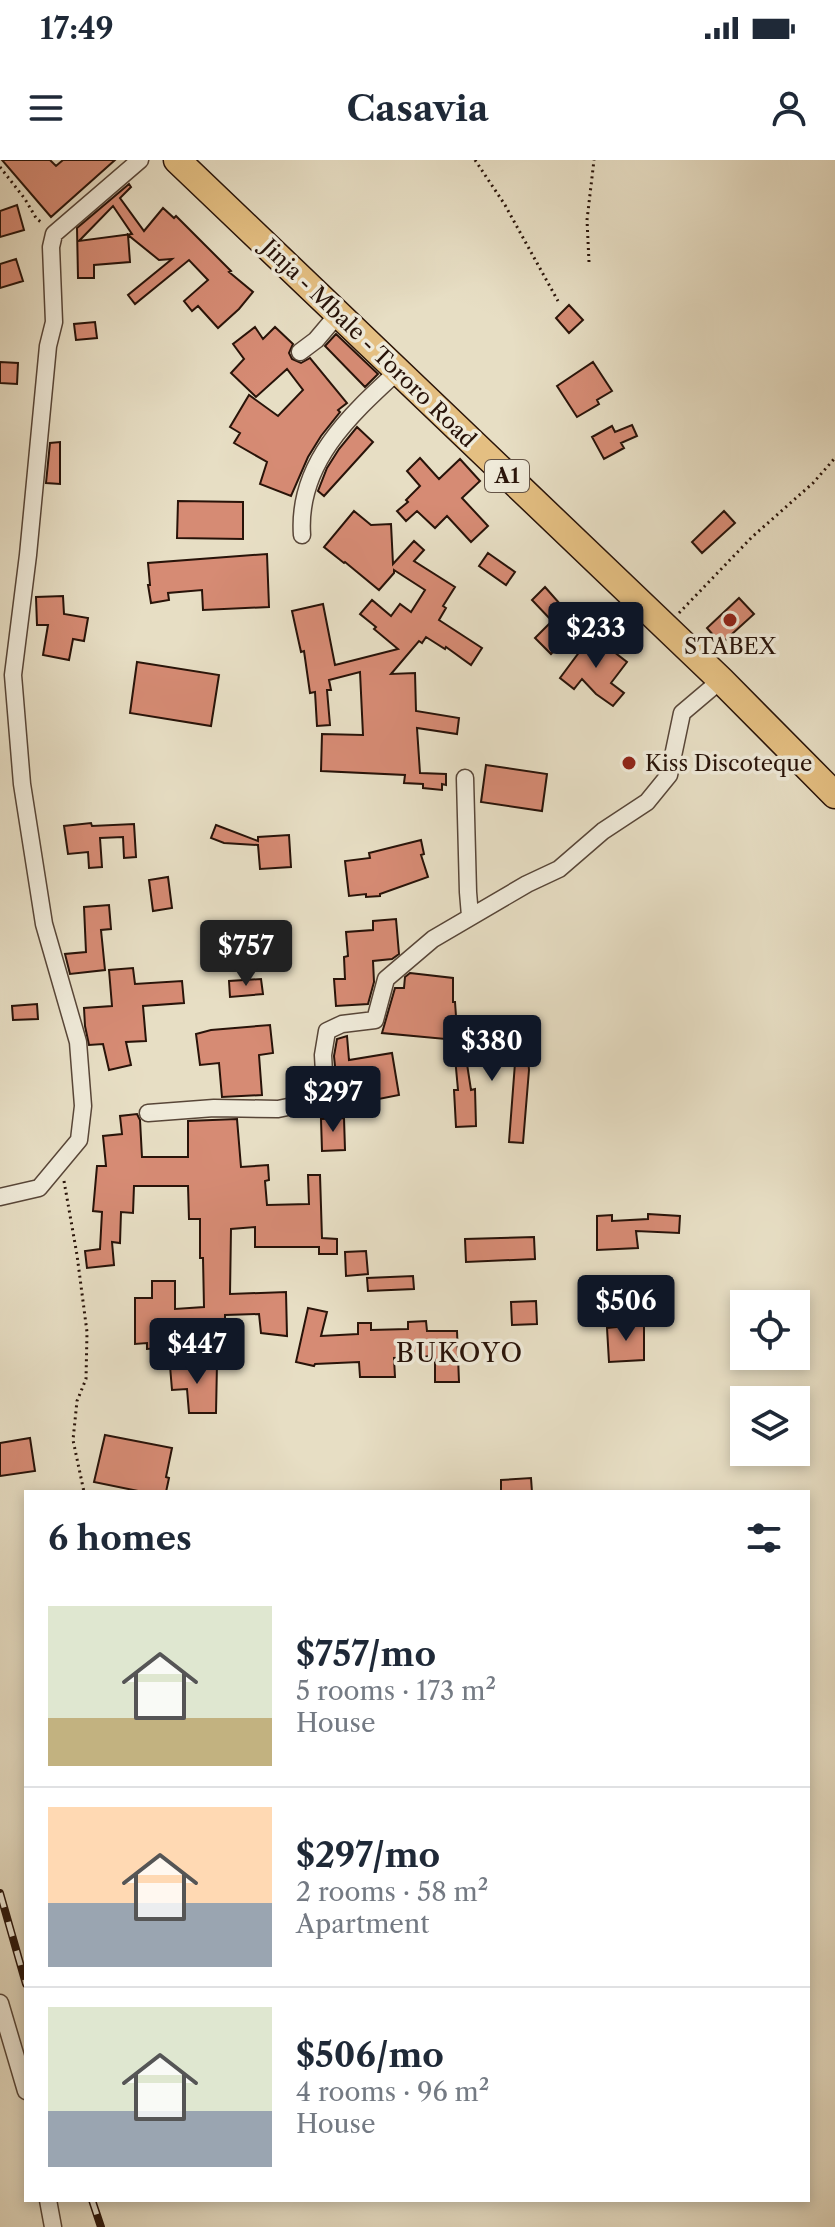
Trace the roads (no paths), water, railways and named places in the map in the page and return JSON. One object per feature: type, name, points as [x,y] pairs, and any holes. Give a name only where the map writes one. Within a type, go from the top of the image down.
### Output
[{"type":"main road","name":"Jinja - Mbale - Tororo Road","points":[[177,160],[721,680],[835,795]]},
{"type":"street","points":[[0,1197],[39,1188],[79,1140],[83,1106],[78,1042],[44,924],[22,784],[13,675],[48,346],[54,322],[51,247],[54,234],[140,160]]},
{"type":"street","points":[[300,352],[316,340],[338,314]]},
{"type":"street","points":[[302,535],[301,514],[322,452],[347,420],[398,371]]},
{"type":"street","points":[[148,1113],[214,1108],[278,1109],[312,1102],[325,1090],[323,1055],[327,1031],[342,1024],[375,1020],[386,979],[433,939],[527,884],[559,869],[603,831],[647,802],[669,775],[682,713],[721,680]]},
{"type":"street","points":[[465,778],[470,916]]},
{"type":"street","points":[[0,2003],[24,2084]]},
{"type":"street","points":[[48,2202],[53,2227]]},
{"type":"railway","points":[[0,1893],[24,1977]]},
{"type":"railway","points":[[93,2202],[101,2227]]},
{"type":"place","name":"STABEX","points":[[730,620]]},
{"type":"place","name":"Kiss Discoteque","points":[[629,763]]},
{"type":"district","name":"BUKOYO","points":[[460,1353]]}]
